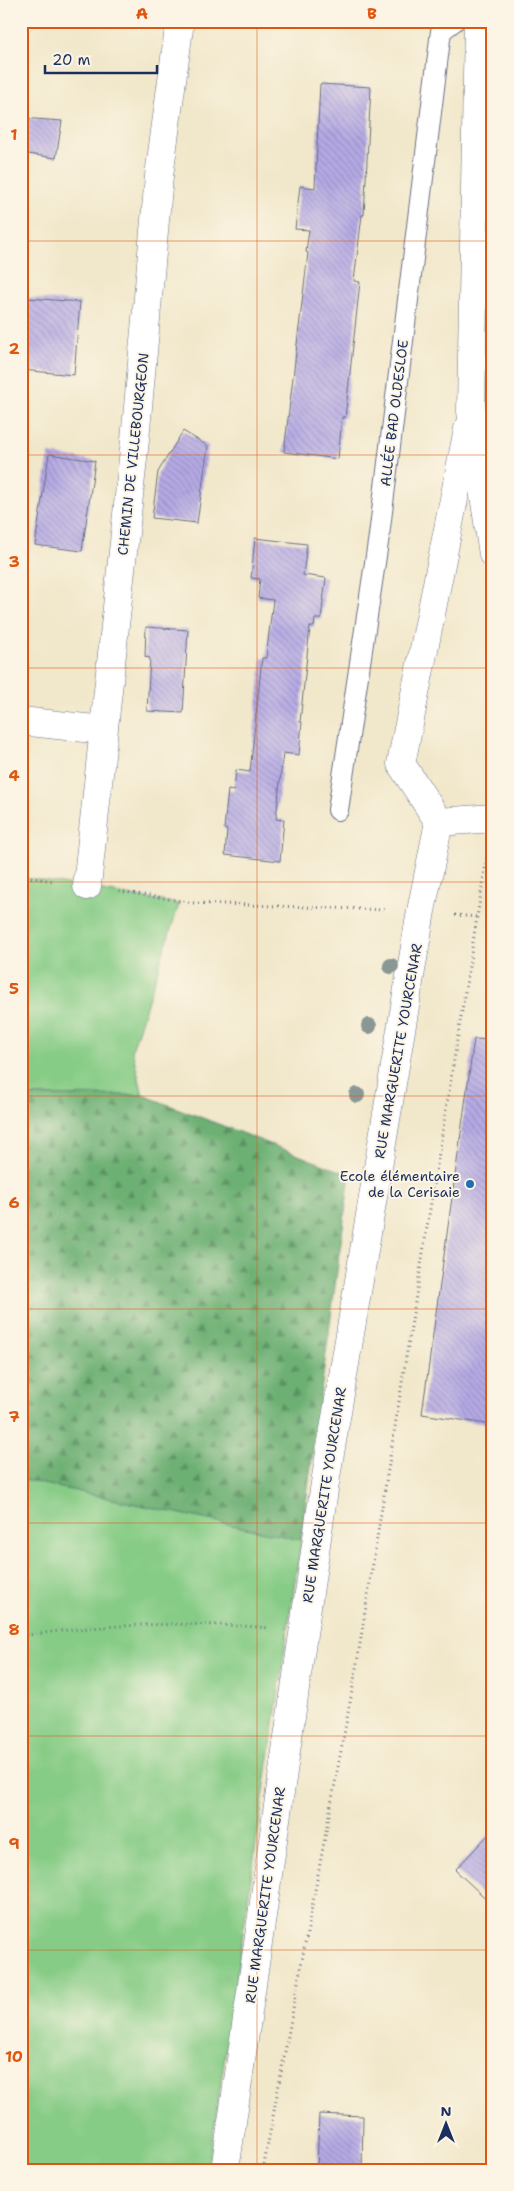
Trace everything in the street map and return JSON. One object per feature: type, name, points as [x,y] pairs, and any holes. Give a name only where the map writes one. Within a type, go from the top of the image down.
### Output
[{"type":"street","name":"CHEMIN DE VILLEBOURGEON","points":[[87,886],[135,440],[159,176],[180,21]]},
{"type":"street","points":[[478,21],[471,411],[493,554]]},
{"type":"street","points":[[471,411],[401,764],[439,822],[493,818]]},
{"type":"street","points":[[21,721],[103,730]]},
{"type":"street","name":"RUE MARGUERITE YOURCENAR","points":[[225,2170],[325,1483],[421,911],[439,822]]},
{"type":"lane","name":"ALLÉE BAD OLDESLOE","points":[[338,810],[379,536],[441,31],[454,21]]},
{"type":"path","points":[[263,2170],[356,1672],[477,917],[487,858],[493,852]]},
{"type":"path","points":[[21,876],[194,903],[421,911],[477,917]]},
{"type":"path","points":[[21,1636],[129,1626],[200,1624],[302,1631]]},
{"type":"green space","points":[[21,877],[179,904],[132,1050],[143,1095],[21,1096]]},
{"type":"green space","points":[[143,1095],[350,1175],[301,1540],[21,1479],[21,1096]]},
{"type":"green space","points":[[21,1479],[301,1540],[208,2170],[21,2170]]},
{"type":"building","points":[[320,84],[371,87],[364,215],[362,215],[354,281],[360,282],[345,418],[342,417],[338,459],[284,452],[308,253],[306,252],[309,230],[295,229],[300,186],[315,188]]},
{"type":"building","points":[[21,118],[62,121],[56,158],[21,153]]},
{"type":"building","points":[[28,298],[80,302],[74,375],[22,370]]},
{"type":"building","points":[[183,431],[208,446],[197,523],[152,518],[158,472]]},
{"type":"building","points":[[49,454],[95,461],[82,551],[35,545]]},
{"type":"building","points":[[255,538],[307,544],[303,575],[326,578],[321,619],[315,619],[314,627],[310,627],[300,722],[302,722],[299,755],[283,753],[276,819],[284,820],[280,861],[225,855],[227,830],[224,829],[228,790],[234,791],[236,770],[250,772],[262,658],[266,658],[273,600],[258,598],[260,579],[251,578]]},
{"type":"building","points":[[146,627],[188,630],[183,713],[147,711],[150,658],[145,657]]},
{"type":"building","name":"Ecole élémentaire de la Cerisaie","points":[[474,1039],[493,1040],[493,1425],[422,1414]]},
{"type":"building","points":[[493,1830],[493,1905],[455,1870]]},
{"type":"building","points":[[319,2114],[363,2116],[362,2170],[317,2170]]},
{"type":"place","name":"Ecole élémentaire de la Cerisaie","points":[[470,1184]]}]
